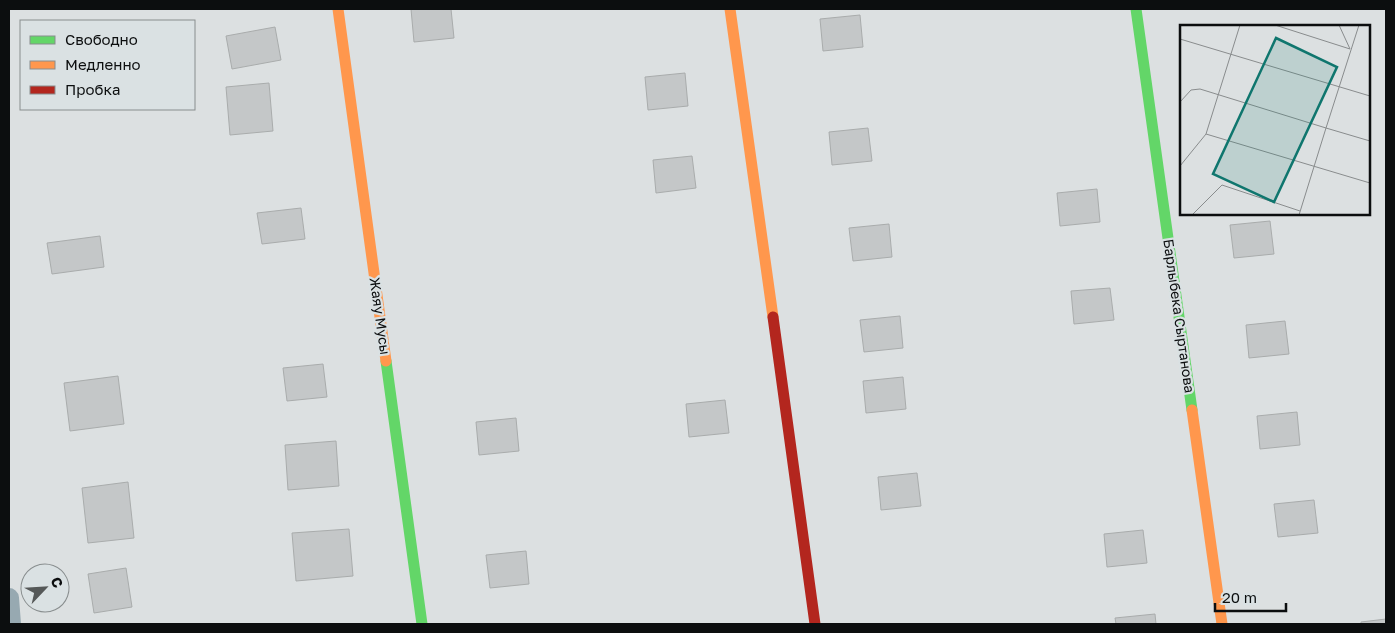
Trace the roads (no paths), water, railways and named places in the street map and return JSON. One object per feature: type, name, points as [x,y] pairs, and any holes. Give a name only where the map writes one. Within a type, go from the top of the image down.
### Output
[{"type":"street","name":"Жаяу Мусы","points":[[338,9],[422,624]]},
{"type":"street","points":[[730,9],[815,624]]},
{"type":"street","name":"Барлыбека Сыртанова","points":[[1136,9],[1222,624]]},
{"type":"street","points":[[9,598],[11,624]]}]
